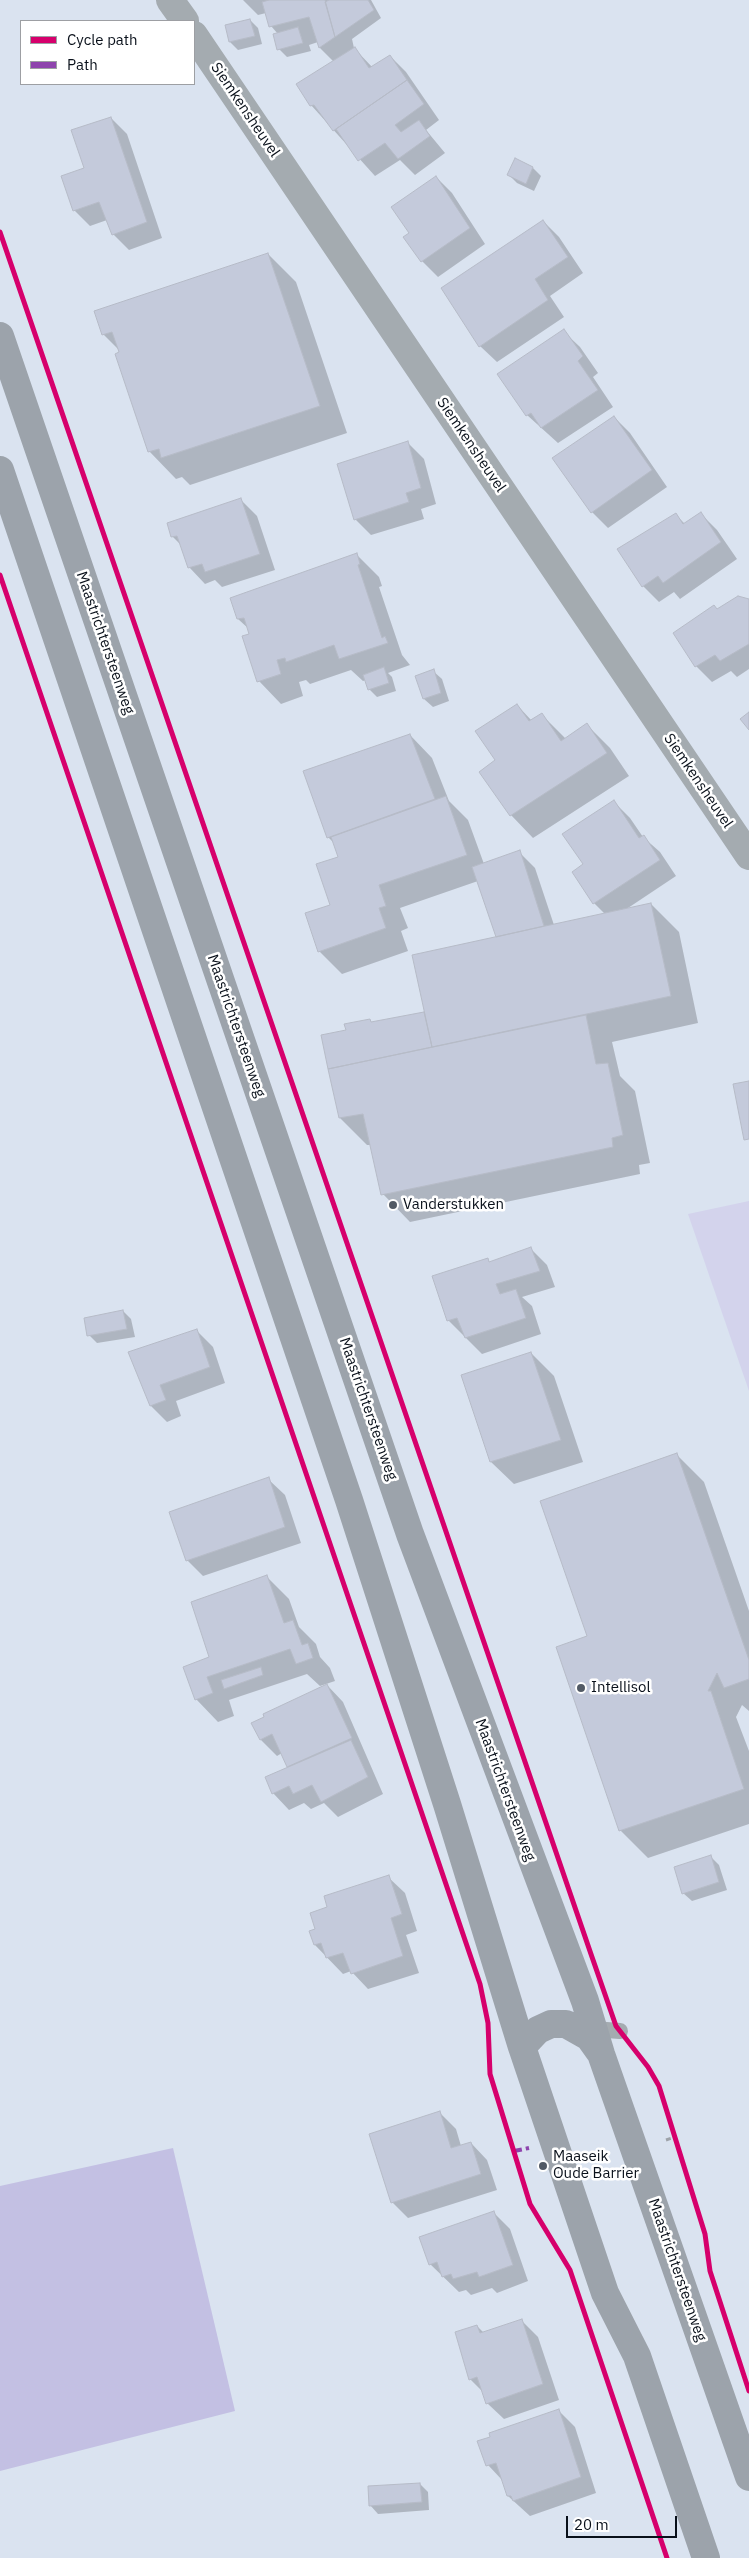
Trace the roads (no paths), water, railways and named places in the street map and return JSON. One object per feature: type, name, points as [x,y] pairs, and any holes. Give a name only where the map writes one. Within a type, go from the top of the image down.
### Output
[{"type":"main road","name":"Maastrichtersteenweg","points":[[0,336],[410,1534],[597,2042],[749,2477]]},
{"type":"main road","points":[[0,470],[349,1500],[447,1804],[522,2047],[605,2293],[637,2356],[706,2558]]},
{"type":"main road","points":[[522,2047],[538,2030],[551,2024],[566,2024],[597,2042]]},
{"type":"street","points":[[170,0],[184,20]]},
{"type":"street","name":"Siemkensheuvel","points":[[195,36],[749,855]]},
{"type":"lane","points":[[597,2042],[620,2032]]},
{"type":"place","name":"Vanderstukken","points":[[393,1205]]},
{"type":"place","name":"Intellisol","points":[[581,1688]]},
{"type":"place","name":"Maaseik Oude Barrier","points":[[543,2166]]}]
